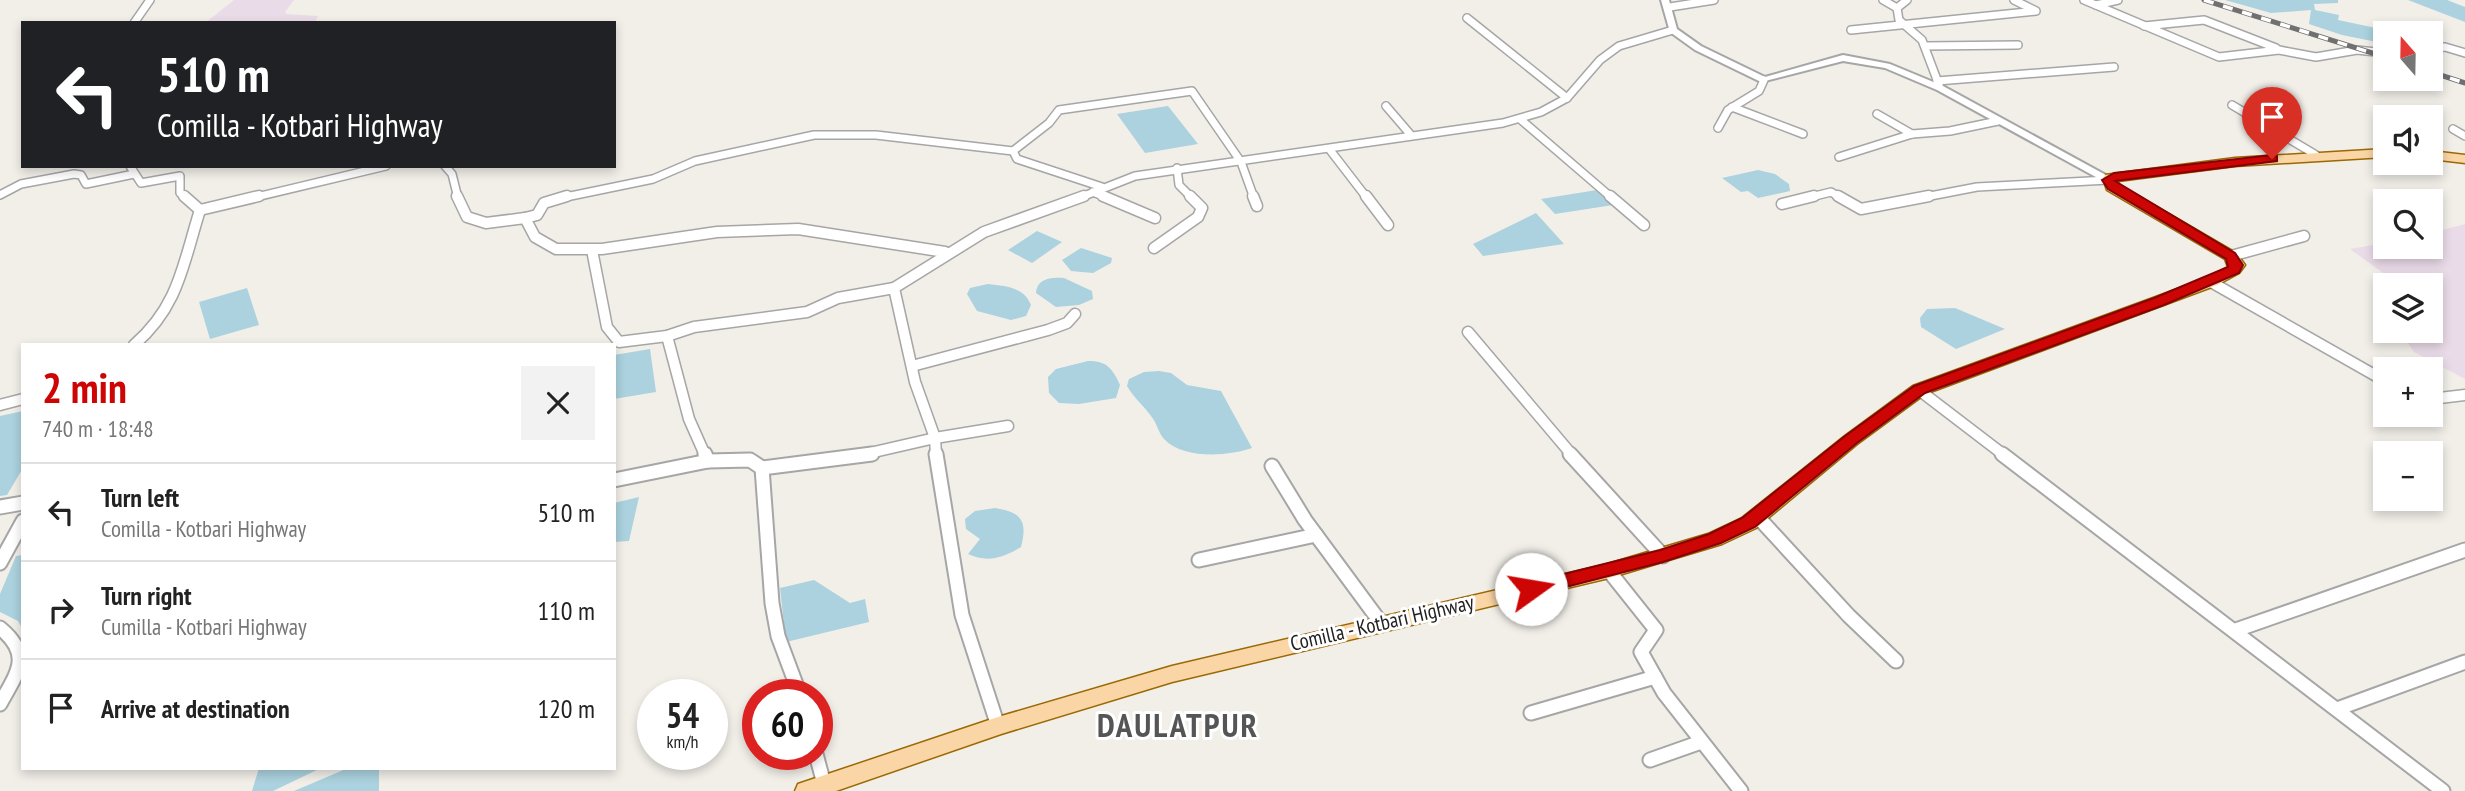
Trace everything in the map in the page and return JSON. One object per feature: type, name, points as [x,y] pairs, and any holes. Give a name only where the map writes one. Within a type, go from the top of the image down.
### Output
[{"type":"main road","points":[[2231,256],[2112,187],[2109,180],[2114,176],[2159,170],[2316,155],[2373,153]]},
{"type":"main road","points":[[2443,156],[2465,159]]},
{"type":"main road","name":"Comilla - Kotbari Highway","points":[[815,788],[998,726],[1172,674],[1609,570],[1663,556],[1715,538],[1757,516],[1851,440],[1919,390],[2211,282],[2234,270],[2236,265],[2231,256]]},
{"type":"street","points":[[135,21],[150,0]]},
{"type":"street","points":[[1714,0],[1667,3],[1673,30],[1698,48],[1764,80],[1849,57],[1887,66],[1939,84],[1998,121],[2109,180]]},
{"type":"street","points":[[1883,0],[1897,8]]},
{"type":"street","points":[[1897,8],[1907,0]]},
{"type":"street","points":[[1851,30],[2036,11],[2014,0]]},
{"type":"street","points":[[2084,0],[2219,57],[2279,50]]},
{"type":"street","points":[[2096,5],[2118,0]]},
{"type":"street","points":[[1897,8],[1899,20],[1922,40],[1939,84]]},
{"type":"street","points":[[1467,18],[1567,99]]},
{"type":"street","points":[[2144,26],[2204,20],[2279,50],[2316,57],[2357,50],[2373,52]]},
{"type":"street","points":[[592,250],[607,327],[615,340],[627,343],[694,327],[807,312],[838,298],[894,288],[945,252],[984,232],[1135,176],[1177,168],[1330,150],[1409,134],[1520,119],[1567,99],[1600,60],[1619,46],[1673,30]]},
{"type":"street","points":[[1925,46],[2018,45]]},
{"type":"street","points":[[2443,47],[2465,54]]},
{"type":"street","points":[[1939,84],[2114,67]]},
{"type":"street","points":[[1718,128],[1732,107],[1759,91],[1764,80]]},
{"type":"street","points":[[447,168],[452,174],[456,194],[467,217],[486,223],[537,215],[544,203],[653,179],[695,161],[814,135],[876,135],[1013,151],[1048,123],[1059,110],[1192,91],[1241,162],[1257,206]]},
{"type":"street","points":[[2232,105],[2316,155]]},
{"type":"street","points":[[1386,106],[1409,134]]},
{"type":"street","points":[[1732,107],[1803,134]]},
{"type":"street","points":[[1877,114],[1912,134]]},
{"type":"street","points":[[1520,119],[1644,225]]},
{"type":"street","points":[[1839,158],[1912,134],[1950,131],[1998,121]]},
{"type":"street","points":[[2453,129],[2465,136]]},
{"type":"street","points":[[1330,150],[1388,225]]},
{"type":"street","points":[[1013,151],[1017,159],[1097,190],[1155,218]]},
{"type":"street","points":[[200,210],[378,168]]},
{"type":"street","points":[[1154,248],[1198,217],[1202,208],[1179,185],[1177,168]]},
{"type":"street","points":[[0,195],[21,184],[74,174],[81,175],[86,184],[132,170],[141,183],[180,176],[180,193],[200,210]]},
{"type":"street","points":[[1782,204],[1831,192],[1861,209],[1977,187],[2109,180]]},
{"type":"street","points":[[136,343],[156,326],[169,307],[200,210]]},
{"type":"street","points":[[525,218],[535,237],[556,249],[592,250],[663,237],[750,229],[798,229],[945,252]]},
{"type":"street","points":[[2231,256],[2304,236]]},
{"type":"street","points":[[2211,282],[2373,374]]},
{"type":"street","points":[[894,288],[912,366],[935,438],[939,485],[962,615],[998,726]]},
{"type":"street","points":[[912,366],[951,355],[992,349],[1067,323],[1075,314]]},
{"type":"street","points":[[1468,332],[1566,449],[1663,556]]},
{"type":"street","points":[[667,335],[689,419],[708,461]]},
{"type":"street","points":[[1919,390],[2443,791]]},
{"type":"street","points":[[2443,398],[2465,395]]},
{"type":"street","points":[[0,405],[21,400]]},
{"type":"street","points":[[616,480],[708,461],[750,460],[762,468],[870,454],[935,438],[1008,426]]},
{"type":"street","points":[[1272,466],[1316,535],[1381,623]]},
{"type":"street","points":[[762,468],[772,603],[778,636],[794,679]]},
{"type":"street","points":[[0,507],[21,503]]},
{"type":"street","points":[[1757,516],[1896,662]]},
{"type":"street","points":[[0,563],[21,525]]},
{"type":"street","points":[[1199,560],[1316,535]]},
{"type":"street","points":[[2236,630],[2465,550]]},
{"type":"street","points":[[1609,570],[1656,630],[1641,652],[1655,677],[1701,743],[1741,791]]},
{"type":"street","points":[[0,628],[16,639],[20,652],[20,667],[0,704]]},
{"type":"street","points":[[2337,709],[2465,662]]},
{"type":"street","points":[[1531,713],[1655,677]]},
{"type":"street","points":[[1650,760],[1701,743]]},
{"type":"street","points":[[815,788],[816,770]]},
{"type":"shaded area","points":[[234,0],[294,0],[285,12],[287,14],[318,16],[316,21],[208,21]]},
{"type":"shaded area","points":[[2465,224],[2465,379],[2443,367],[2443,357],[2423,357],[2414,352],[2408,343],[2443,343],[2443,273],[2383,273],[2350,249],[2373,245],[2373,259],[2443,259],[2443,230]]},
{"type":"water","points":[[2225,0],[2338,0],[2338,3],[2314,4],[2315,10],[2339,15],[2338,20],[2373,27],[2373,41],[2309,24],[2311,10],[2271,13]]},
{"type":"water","points":[[2408,0],[2447,0],[2465,7],[2465,22]]},
{"type":"water","points":[[1168,106],[1198,144],[1145,153],[1117,114]]},
{"type":"water","points":[[1758,170],[1775,174],[1789,184],[1790,191],[1758,198],[1748,191],[1741,192],[1722,178]]},
{"type":"water","points":[[1597,190],[1613,205],[1555,214],[1541,199]]},
{"type":"water","points":[[1536,213],[1564,244],[1483,256],[1473,244]]},
{"type":"water","points":[[1037,231],[1062,242],[1032,263],[1008,250]]},
{"type":"water","points":[[1081,248],[1112,258],[1111,263],[1093,273],[1071,271],[1062,260]]},
{"type":"water","points":[[1064,278],[1092,291],[1093,299],[1079,305],[1056,307],[1036,293],[1042,281]]},
{"type":"water","points":[[988,284],[1014,288],[1024,294],[1031,305],[1026,316],[1011,320],[977,311],[967,294],[970,288]]},
{"type":"water","points":[[247,288],[259,325],[210,339],[199,302]]},
{"type":"water","points":[[1955,308],[2005,329],[1956,349],[1921,327],[1920,318],[1927,309]]},
{"type":"water","points":[[650,349],[656,392],[616,399],[616,355]]},
{"type":"water","points":[[1088,361],[1100,362],[1111,370],[1120,385],[1116,398],[1079,404],[1059,403],[1049,393],[1048,377],[1056,369]]},
{"type":"water","points":[[1144,372],[1171,373],[1187,385],[1221,391],[1252,448],[1231,453],[1195,453],[1173,446],[1164,439],[1153,419],[1127,386],[1129,379]]},
{"type":"water","points":[[21,411],[21,471],[7,495],[0,496],[0,416]]},
{"type":"water","points":[[639,497],[629,541],[616,542],[616,503]]},
{"type":"water","points":[[995,508],[1011,512],[1020,519],[1024,530],[1021,547],[995,558],[968,554],[980,539],[966,529],[965,519],[975,511]]},
{"type":"water","points":[[21,555],[21,626],[18,621],[0,612],[0,594],[16,556]]},
{"type":"water","points":[[814,580],[850,603],[865,599],[869,622],[786,642],[780,588]]},
{"type":"water","points":[[258,770],[317,770],[273,791],[252,791]]},
{"type":"water","points":[[343,770],[379,770],[379,791],[294,791]]},
{"type":"railway","points":[[2204,0],[2373,53]]},
{"type":"railway","points":[[2443,76],[2465,83]]},
{"type":"district","name":"DAULATPUR","points":[[1178,725]]},
{"type":"route","points":[[1531,589],[1663,556],[1749,523],[1851,440],[1919,390],[2159,302],[2234,270],[2236,265],[2231,256],[2112,187],[2109,180],[2114,176],[2159,170],[2272,159]]}]
